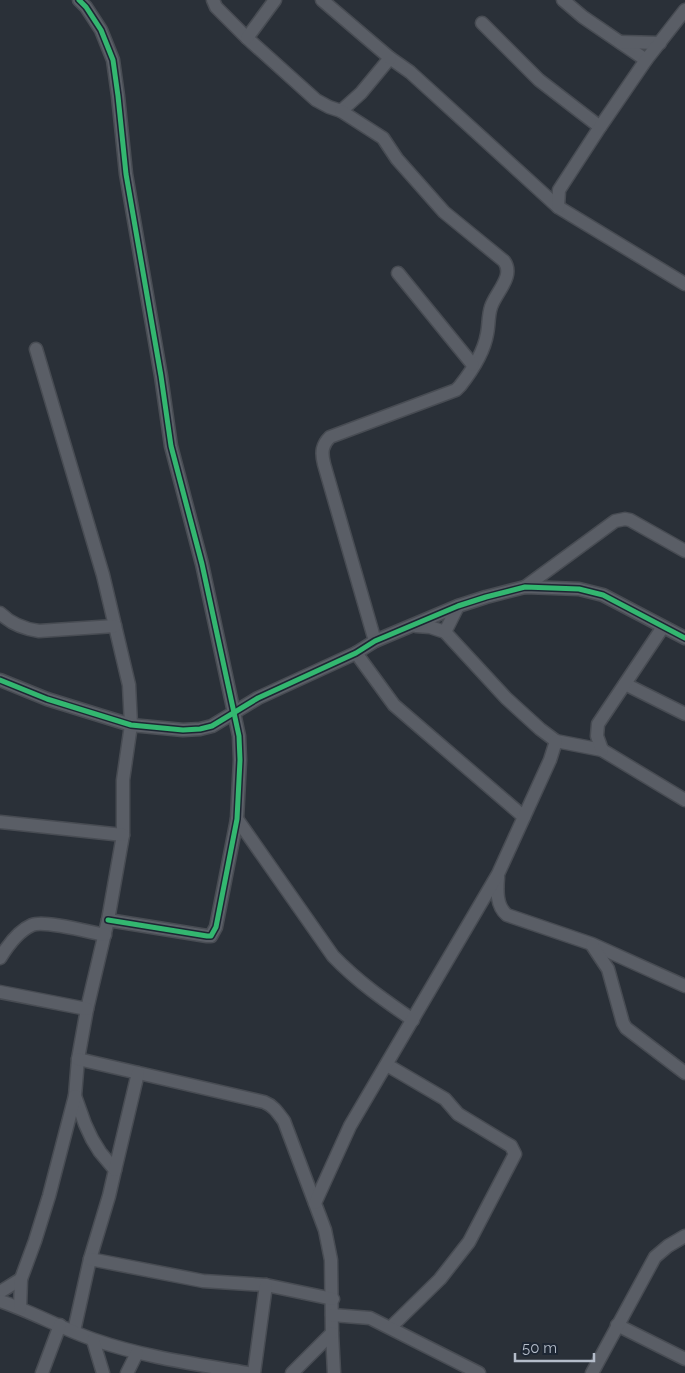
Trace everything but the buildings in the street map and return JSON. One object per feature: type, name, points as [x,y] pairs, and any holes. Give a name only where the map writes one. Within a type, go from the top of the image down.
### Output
[{"type":"street","points":[[80,0],[100,30],[113,60],[126,174],[172,446],[202,564],[239,736],[240,760],[236,818],[216,927],[211,936],[108,920]]},
{"type":"street","points":[[212,0],[216,7],[246,38],[316,100],[329,108],[341,111],[383,138],[398,159],[444,212],[507,265],[507,276],[491,306],[487,334],[482,350],[465,380],[456,390],[330,437],[323,447],[324,464],[376,641]]},
{"type":"street","points":[[246,38],[275,0]]},
{"type":"street","points":[[322,0],[390,58],[410,72],[558,207],[685,284]]},
{"type":"street","points":[[563,0],[583,17],[646,60]]},
{"type":"street","points":[[558,207],[559,190],[600,127],[646,60],[684,15]]},
{"type":"street","points":[[482,23],[539,80],[600,127]]},
{"type":"street","points":[[620,42],[660,43]]},
{"type":"street","points":[[341,111],[361,93],[390,58]]},
{"type":"street","points":[[544,196],[559,190]]},
{"type":"street","points":[[398,273],[473,365]]},
{"type":"street","points":[[20,1308],[21,1279],[49,1196],[74,1096],[78,1059],[87,1009],[108,920],[122,835],[123,780],[131,725],[129,686],[115,626],[89,527],[36,349]]},
{"type":"street","points":[[525,587],[620,520],[630,520],[685,551]]},
{"type":"street","points":[[0,680],[47,699],[131,725],[183,730],[200,729],[212,726],[258,698],[356,653],[376,641],[458,606],[525,587],[579,589],[602,595],[685,638]]},
{"type":"street","points":[[445,632],[458,606]]},
{"type":"street","points":[[0,613],[14,624],[39,631],[115,626]]},
{"type":"street","points":[[414,626],[430,627],[445,632],[506,698],[556,741],[602,750],[685,800]]},
{"type":"street","points":[[602,750],[597,736],[598,724],[663,628]]},
{"type":"street","points":[[356,653],[394,705],[524,817]]},
{"type":"street","points":[[625,684],[685,714]]},
{"type":"street","points":[[315,1203],[350,1126],[498,874],[550,760],[556,741]]},
{"type":"street","points":[[236,818],[333,956],[366,987],[413,1020]]},
{"type":"street","points":[[0,822],[122,835]]},
{"type":"street","points":[[498,874],[498,897],[500,906],[507,915],[592,944],[685,986]]},
{"type":"street","points":[[0,958],[15,938],[24,930],[38,924],[105,935]]},
{"type":"street","points":[[592,944],[608,969],[626,1028],[685,1073]]},
{"type":"street","points":[[0,992],[87,1009]]},
{"type":"street","points":[[78,1059],[264,1102],[274,1107],[284,1121],[325,1230],[331,1260],[334,1373]]},
{"type":"street","points":[[386,1065],[446,1099],[458,1114],[511,1146],[515,1154],[469,1242],[440,1279],[391,1327]]},
{"type":"street","points":[[74,1331],[90,1259],[109,1196],[138,1073]]},
{"type":"street","points":[[74,1096],[92,1139],[104,1158],[115,1170]]},
{"type":"street","points":[[592,1373],[655,1257],[668,1246],[685,1236]]},
{"type":"street","points":[[90,1259],[203,1281],[266,1285],[333,1299]]},
{"type":"street","points":[[0,1292],[21,1279]]},
{"type":"street","points":[[254,1373],[266,1285]]},
{"type":"street","points":[[0,1301],[93,1340],[183,1367],[247,1373]]},
{"type":"street","points":[[332,1314],[370,1318],[479,1373]]},
{"type":"street","points":[[42,1373],[60,1325]]},
{"type":"street","points":[[617,1325],[685,1358]]},
{"type":"street","points":[[292,1373],[332,1333]]},
{"type":"street","points":[[93,1340],[104,1373]]},
{"type":"street","points":[[127,1373],[137,1353]]},
{"type":"cycle path","points":[[79,0],[86,7],[101,30],[113,60],[126,174],[161,376],[171,446],[202,564],[239,736],[240,760],[237,819],[216,927],[211,936],[108,920]]},
{"type":"cycle path","points":[[0,680],[47,699],[131,725],[183,730],[200,729],[212,726],[258,698],[356,653],[375,641],[458,606],[525,587],[579,589],[603,595],[685,638]]}]
